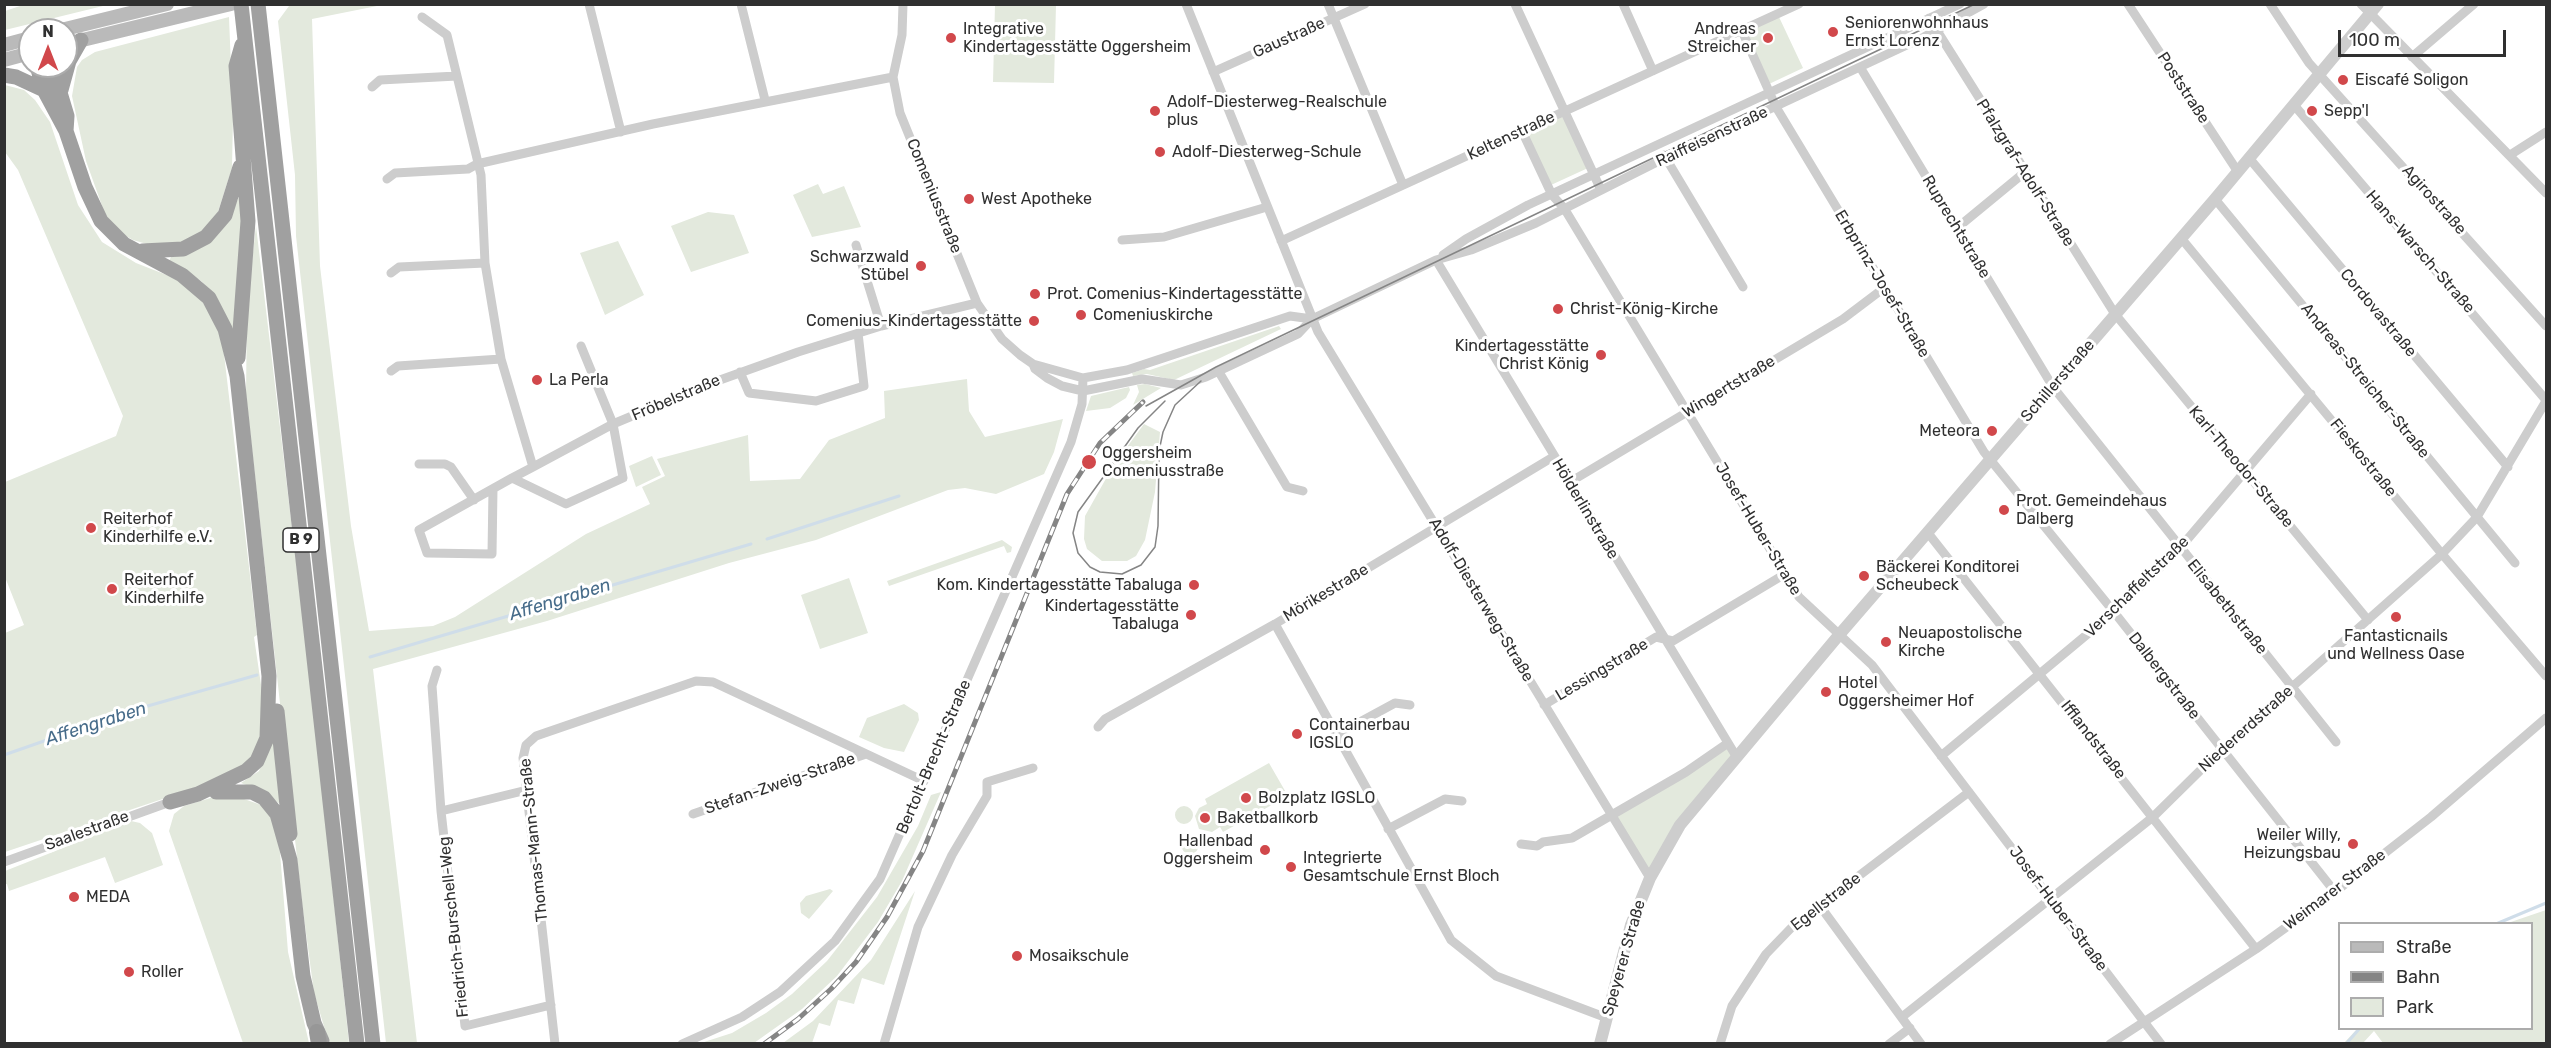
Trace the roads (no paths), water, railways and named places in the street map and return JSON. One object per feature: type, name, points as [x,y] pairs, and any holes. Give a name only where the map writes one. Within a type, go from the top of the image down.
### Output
[{"type":"highway","name":"B 9","points":[[241,4],[357,1044]]},
{"type":"highway","name":"B 9","points":[[258,4],[373,1044]]},
{"type":"highway","points":[[237,376],[248,242],[236,66],[245,37]]},
{"type":"highway","points":[[4,75],[16,77],[44,90]]},
{"type":"highway","points":[[40,78],[44,90],[66,131],[85,187],[101,221],[124,244],[192,281],[209,298],[225,329],[237,376],[269,676],[280,741],[291,841],[290,860]]},
{"type":"highway","points":[[56,78],[67,116],[66,131]]},
{"type":"highway","points":[[61,93],[65,78]]},
{"type":"highway","points":[[140,251],[183,249],[195,244],[216,228],[232,202],[243,153]]},
{"type":"highway","points":[[170,802],[198,794],[234,779],[258,760],[269,729],[269,676]]},
{"type":"highway","points":[[198,794],[240,790],[252,792],[264,798],[277,814],[290,860],[303,976],[320,1040]]},
{"type":"main road","points":[[78,26],[167,4]]},
{"type":"main road","points":[[78,41],[231,4]]},
{"type":"street","points":[[589,4],[621,132]]},
{"type":"street","points":[[741,4],[765,100]]},
{"type":"street","name":"Comeniusstraße","points":[[903,4],[902,35],[893,76],[900,113],[977,303],[1002,339],[1033,364],[1083,378],[1127,370],[1290,316],[1312,319]]},
{"type":"street","name":"Adolf-Diesterweg-Straße","points":[[1186,4],[1312,319],[1650,878]]},
{"type":"street","points":[[1328,4],[1403,185]]},
{"type":"street","name":"Gaustraße","points":[[1213,72],[1365,4]]},
{"type":"street","points":[[1515,4],[1601,190]]},
{"type":"street","points":[[1623,4],[1653,71]]},
{"type":"street","name":"Keltenstraße","points":[[1281,241],[1742,31],[1778,9],[1799,4]]},
{"type":"street","name":"Raiffeisenstraße","points":[[1436,260],[1466,239],[1552,195],[1960,4]]},
{"type":"street","name":"Poststraße","points":[[2128,4],[2238,171]]},
{"type":"street","name":"Agirostraße","points":[[2270,4],[2309,63],[2547,326]]},
{"type":"street","points":[[2361,4],[2374,10],[2412,57],[2547,193]]},
{"type":"street","points":[[2412,57],[2474,4]]},
{"type":"street","name":"Raiffeisenstraße","points":[[1083,391],[1142,379],[1181,385],[1220,372],[1298,334],[1312,319],[1436,260],[1536,223],[1665,158],[1936,31],[1980,5]]},
{"type":"street","name":"Schillerstraße","points":[[1736,756],[2238,171],[2252,162],[2324,78],[2374,10]]},
{"type":"street","points":[[422,17],[447,35],[481,175],[485,262],[501,359],[533,467]]},
{"type":"street","name":"Pfalzgraf-Adolf-Straße","points":[[1929,18],[2115,314]]},
{"type":"street","points":[[1742,31],[1770,93]]},
{"type":"street","name":"Ruprechtstraße","points":[[1860,67],[2053,387]]},
{"type":"street","points":[[372,87],[380,81],[457,76]]},
{"type":"street","points":[[387,179],[395,173],[468,169],[477,164],[765,100],[893,76]]},
{"type":"street","name":"Erbprinz-Josef-Straße","points":[[1770,93],[1776,107],[1884,288],[1991,460]]},
{"type":"street","name":"Hans-Warsch-Straße","points":[[2297,109],[2547,400]]},
{"type":"street","name":"Josef-Huber-Straße","points":[[1522,131],[1552,195],[1564,208],[1799,597],[1872,665],[2161,1044]]},
{"type":"street","points":[[2510,155],[2547,132]]},
{"type":"street","points":[[1658,145],[1743,287]]},
{"type":"street","name":"Cordovastraße","points":[[2252,162],[2508,467]]},
{"type":"street","points":[[1957,228],[2025,172]]},
{"type":"street","name":"Andreas-Streicher-Straße","points":[[2215,199],[2515,563]]},
{"type":"street","points":[[1122,240],[1164,237],[1267,207]]},
{"type":"street","name":"Fieskostraße","points":[[2181,238],[2442,554],[2547,676]]},
{"type":"street","points":[[856,245],[881,326]]},
{"type":"street","name":"Hölderlinstraße","points":[[1436,260],[1663,639],[1736,756]]},
{"type":"street","points":[[391,273],[399,267],[485,262]]},
{"type":"street","name":"Wingertstraße","points":[[1570,482],[1843,319],[1884,288]]},
{"type":"street","name":"Fröbelstraße","points":[[493,489],[492,554],[428,554],[419,530],[512,478],[613,424],[740,372],[881,326],[977,303]]},
{"type":"street","name":"Karl-Theodor-Straße","points":[[2115,314],[2368,620]]},
{"type":"street","name":"Fröbelstraße","points":[[740,372],[749,393],[816,401],[864,387],[858,333]]},
{"type":"street","points":[[581,346],[613,424]]},
{"type":"street","points":[[391,371],[398,366],[501,359]]},
{"type":"street","name":"Comeniusstraße","points":[[1033,364],[1035,369],[1054,382],[1083,391]]},
{"type":"street","points":[[1220,372],[1287,486],[1303,491]]},
{"type":"street","name":"Bertolt-Brecht-Straße","points":[[682,1044],[742,1017],[780,992],[835,941],[880,879],[1071,442],[1083,391],[1083,378]]},
{"type":"street","name":"Elisabethstraße","points":[[2053,387],[2336,742]]},
{"type":"street","name":"Verschaffeltstraße","points":[[1941,756],[2042,675],[2114,612],[2180,548],[2311,394]]},
{"type":"street","name":"Niedererdstraße","points":[[1902,1017],[2152,817],[2222,750],[2442,554],[2477,517],[2547,400]]},
{"type":"street","name":"Fröbelstraße","points":[[512,478],[566,504],[623,478],[613,424]]},
{"type":"street","name":"Mörikestraße","points":[[1098,727],[1105,719],[1275,624],[1553,457]]},
{"type":"street","name":"Dalbergstraße","points":[[1991,460],[2335,892]]},
{"type":"street","points":[[419,464],[445,464],[452,467],[474,500]]},
{"type":"street","name":"Ifflandstraße","points":[[1928,533],[2256,949]]},
{"type":"street","name":"Lessingstraße","points":[[1544,705],[1656,637],[1673,641],[1785,574]]},
{"type":"street","points":[[1275,624],[1451,940],[1496,976],[1607,1018]]},
{"type":"street","name":"Friedrich-Burschell-Weg","points":[[437,670],[432,686],[441,811],[465,1026],[551,1005]]},
{"type":"street","name":"Thomas-Mann-Straße","points":[[555,1044],[523,758],[526,745],[536,736],[696,681],[712,682],[924,781]]},
{"type":"street","points":[[1336,735],[1395,703],[1410,705]]},
{"type":"street","name":"Weimarer Straße","points":[[2110,1044],[2256,949],[2335,892],[2431,817],[2547,718]]},
{"type":"street","points":[[1521,844],[1537,846],[1544,842],[1572,838],[1686,772],[1728,743]]},
{"type":"street","name":"Stefan-Zweig-Straße","points":[[693,814],[866,754]]},
{"type":"street","name":"Speyerer Straße","points":[[1600,1044],[1631,925],[1650,878],[1680,825],[1736,756]]},
{"type":"street","points":[[884,1044],[918,927],[952,855],[987,796],[987,782],[1034,768]]},
{"type":"street","points":[[441,811],[527,790]]},
{"type":"street","name":"Egellstraße","points":[[1720,1044],[1732,1006],[1766,954],[1793,926],[1969,792]]},
{"type":"street","points":[[1388,829],[1445,799],[1462,801]]},
{"type":"street","name":"Saalestraße","points":[[4,862],[170,802]]},
{"type":"street","points":[[1820,906],[1921,1044]]},
{"type":"street","points":[[1889,1044],[1910,1028]]},
{"type":"waterway","name":"Affengraben","points":[[767,539],[899,496]]},
{"type":"waterway","name":"Affengraben","points":[[370,657],[751,544]]},
{"type":"waterway","name":"Affengraben","points":[[4,755],[130,711],[257,675]]},
{"type":"waterway","points":[[2501,922],[2546,903]]},
{"type":"waterway","points":[[2346,1044],[2358,1030]]},
{"type":"tram line","points":[[1146,406],[1216,367],[1975,4]]},
{"type":"tram line","points":[[1112,465],[1078,512],[1073,533],[1078,553],[1090,567],[1100,572],[1122,574],[1141,565],[1155,547],[1158,526],[1159,451],[1163,432],[1175,405],[1201,381]]},
{"type":"tram line","points":[[1108,470],[1138,428],[1165,401]]},
{"type":"railway","points":[[764,1044],[798,1019],[831,989],[856,962],[887,917],[923,851],[1067,494],[1100,443],[1143,402]]},
{"type":"place","name":"Seniorenwohnhaus Ernst Lorenz","points":[[1833,32]]},
{"type":"place","name":"Integrative Kindertagesstätte Oggersheim","points":[[951,38]]},
{"type":"place","name":"Andreas Streicher","points":[[1768,38]]},
{"type":"place","name":"Eiscafé Soligon","points":[[2343,80]]},
{"type":"place","name":"Adolf-Diesterweg-Realschule plus","points":[[1155,111]]},
{"type":"place","name":"Sepp'l","points":[[2312,111]]},
{"type":"place","name":"Adolf-Diesterweg-Schule","points":[[1160,152]]},
{"type":"place","name":"West Apotheke","points":[[969,199]]},
{"type":"place","name":"Schwarzwald Stübel","points":[[921,266]]},
{"type":"place","name":"Prot. Comenius-Kindertagesstätte","points":[[1035,294]]},
{"type":"place","name":"Christ-König-Kirche","points":[[1558,309]]},
{"type":"place","name":"Comeniuskirche","points":[[1081,315]]},
{"type":"place","name":"Comenius-Kindertagesstätte","points":[[1034,321]]},
{"type":"place","name":"Kindertagesstätte Christ König","points":[[1601,355]]},
{"type":"place","name":"La Perla","points":[[537,380]]},
{"type":"place","name":"Meteora","points":[[1992,431]]},
{"type":"place","name":"Oggersheim Comeniusstraße","points":[[1089,462]]},
{"type":"place","name":"Prot. Gemeindehaus Dalberg","points":[[2004,510]]},
{"type":"place","name":"Reiterhof Kinderhilfe e.V.","points":[[91,528]]},
{"type":"place","name":"Bäckerei Konditorei Scheubeck","points":[[1864,576]]},
{"type":"place","name":"Kom. Kindertagesstätte Tabaluga","points":[[1194,585]]},
{"type":"place","name":"Reiterhof Kinderhilfe","points":[[112,589]]},
{"type":"place","name":"Kindertagesstätte Tabaluga","points":[[1191,615]]},
{"type":"place","name":"Fantasticnails und Wellness Oase","points":[[2396,617]]},
{"type":"place","name":"Neuapostolische Kirche","points":[[1886,642]]},
{"type":"place","name":"Hotel Oggersheimer Hof","points":[[1826,692]]},
{"type":"place","name":"Containerbau IGSLO","points":[[1297,734]]},
{"type":"place","name":"Bolzplatz IGSLO","points":[[1246,798]]},
{"type":"place","name":"Baketballkorb","points":[[1205,818]]},
{"type":"place","name":"Weiler Willy, Heizungsbau","points":[[2353,844]]},
{"type":"place","name":"Hallenbad Oggersheim","points":[[1265,850]]},
{"type":"place","name":"Integrierte Gesamtschule Ernst Bloch","points":[[1291,867]]},
{"type":"place","name":"MEDA","points":[[74,897]]},
{"type":"place","name":"Mosaikschule","points":[[1017,956]]},
{"type":"place","name":"Roller","points":[[129,972]]}]
